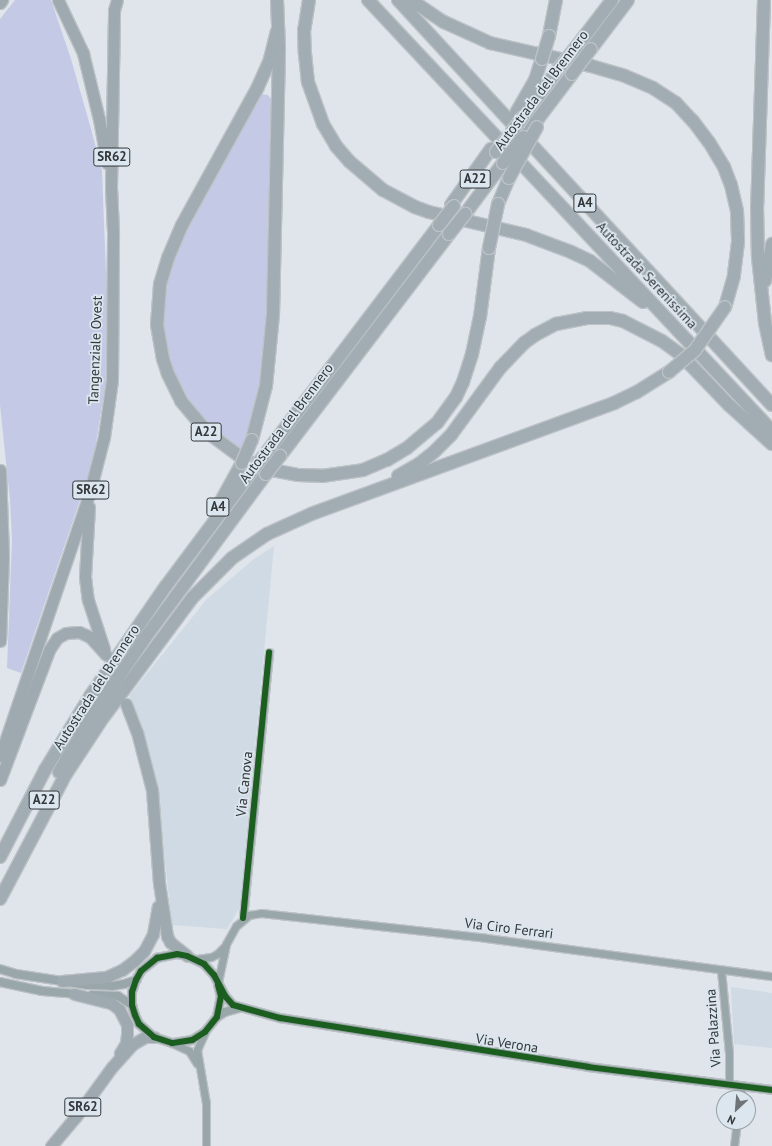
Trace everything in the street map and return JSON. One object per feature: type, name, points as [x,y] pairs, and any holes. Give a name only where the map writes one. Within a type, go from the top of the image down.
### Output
[{"type":"highway","points":[[58,0],[83,53],[99,119],[111,187]]},
{"type":"highway","name":"Tangenziale Ovest","points":[[0,756],[89,495],[104,437],[112,380],[113,231],[111,187],[114,10],[117,0]]},
{"type":"highway","name":"A22","points":[[252,440],[266,386],[272,340],[279,61],[277,0]]},
{"type":"highway","points":[[309,0],[304,30],[308,82],[323,124],[336,146],[350,162],[384,190],[415,207],[429,212],[526,235],[571,252],[590,262],[622,284],[683,335]]},
{"type":"highway","name":"Autostrada Serenissima","points":[[368,0],[482,124],[683,335],[772,431]]},
{"type":"highway","name":"Autostrada Serenissima","points":[[398,0],[772,405]]},
{"type":"highway","points":[[0,899],[66,774],[125,686],[192,598],[232,558],[267,534],[311,514],[614,403],[637,392],[681,364],[695,350],[725,307],[734,276],[738,242],[737,211],[731,185],[724,167],[709,142],[693,121],[676,103],[653,88],[625,76],[591,66],[490,43],[444,22],[411,0]]},
{"type":"highway","name":"A22","points":[[520,115],[542,59],[549,36],[556,0]]},
{"type":"highway","name":"Autostrada del Brennero","points":[[0,857],[42,776],[87,700],[125,643],[192,551],[520,115],[577,46],[612,0]]},
{"type":"highway","name":"Autostrada del Brennero","points":[[0,886],[64,763],[91,717],[145,638],[266,474],[449,234],[534,128],[562,87],[628,0]]},
{"type":"highway","points":[[764,0],[757,206],[758,257],[765,323],[772,355]]},
{"type":"highway","name":"A22","points":[[277,31],[269,62],[258,87],[182,225],[168,258],[160,284],[157,325],[163,359],[168,374],[181,401],[207,432],[232,452],[255,465],[284,473],[310,476],[363,470],[387,460],[407,448],[437,423],[456,397],[463,382],[472,354],[480,317],[489,248],[498,204],[534,128]]},
{"type":"highway","points":[[762,296],[772,244]]},
{"type":"highway","points":[[373,491],[419,464],[434,452],[451,434],[500,368],[524,343],[535,335],[556,324],[586,318],[610,318],[623,321],[662,341],[681,355],[729,405],[772,444]]},
{"type":"highway","name":"A4","points":[[192,551],[242,463],[252,440]]},
{"type":"highway","points":[[0,470],[3,556],[0,641]]},
{"type":"highway","name":"SR62","points":[[0,780],[49,650],[57,638],[70,632],[79,632],[90,637],[106,655],[88,600],[85,577],[89,495]]},
{"type":"highway","points":[[126,704],[137,732],[152,790],[159,883],[167,936],[170,942],[192,957]]},
{"type":"highway","points":[[62,982],[106,977],[122,970],[144,951],[153,934],[157,917],[159,883]]},
{"type":"highway","name":"SR62","points":[[51,1146],[77,1115],[112,1067],[126,1042],[127,1025],[123,1016],[111,1003],[74,994]]},
{"type":"highway","name":"SR62","points":[[112,1067],[138,1040],[154,1037]]},
{"type":"street","name":"Via Canova","points":[[243,918],[269,652]]},
{"type":"street","name":"Via Ciro Ferrari","points":[[243,918],[249,915],[261,913],[282,914],[661,960],[772,976]]},
{"type":"street","points":[[200,1071],[193,1055],[188,1051],[172,1043],[154,1037],[139,1024],[132,1005],[132,992],[141,971],[157,958],[172,955],[192,957],[217,954],[226,944],[236,926],[243,918]]},
{"type":"street","points":[[217,1017],[221,996],[218,984],[226,944]]},
{"type":"street","points":[[192,957],[209,969],[229,1001],[240,1008]]},
{"type":"street","points":[[0,969],[16,974],[88,985],[112,986],[136,980]]},
{"type":"street","name":"Via Palazzina","points":[[722,970],[729,1053],[729,1084]]},
{"type":"street","points":[[0,982],[42,991],[118,996],[132,1005]]},
{"type":"street","points":[[206,1146],[206,1103],[197,1050],[205,1032],[217,1017],[230,1010],[240,1008]]},
{"type":"street","name":"Via Verona","points":[[240,1008],[292,1020],[475,1050],[588,1067],[772,1090]]},
{"type":"street","points":[[172,1043],[192,1040],[205,1032]]},
{"type":"street","points":[[741,1090],[742,1086]]},
{"type":"street","points":[[734,1146],[736,1130]]},
{"type":"shaded area","points":[[15,0],[51,0],[71,59],[91,129],[102,171],[108,326],[106,380],[93,462],[21,673],[7,668],[12,540],[10,500],[0,405],[0,19]]},
{"type":"shaded area","points":[[260,94],[268,95],[272,101],[268,337],[255,418],[241,453],[224,442],[187,403],[169,367],[162,331],[163,296],[179,242]]},
{"type":"shaded area","points":[[274,546],[240,907],[227,929],[172,925],[156,781],[143,728],[129,696],[207,599],[254,559]]},
{"type":"shaded area","points":[[731,987],[772,993],[772,1048],[734,1044]]},
{"type":"cycle path","points":[[243,918],[269,652]]},
{"type":"cycle path","points":[[218,985],[221,996],[217,1017],[205,1032],[192,1040],[172,1043],[154,1037],[139,1024],[132,1005],[132,992],[141,971],[157,958],[177,954],[187,956],[204,964],[214,975],[225,996],[233,1005],[280,1018],[588,1067],[772,1090]]}]
